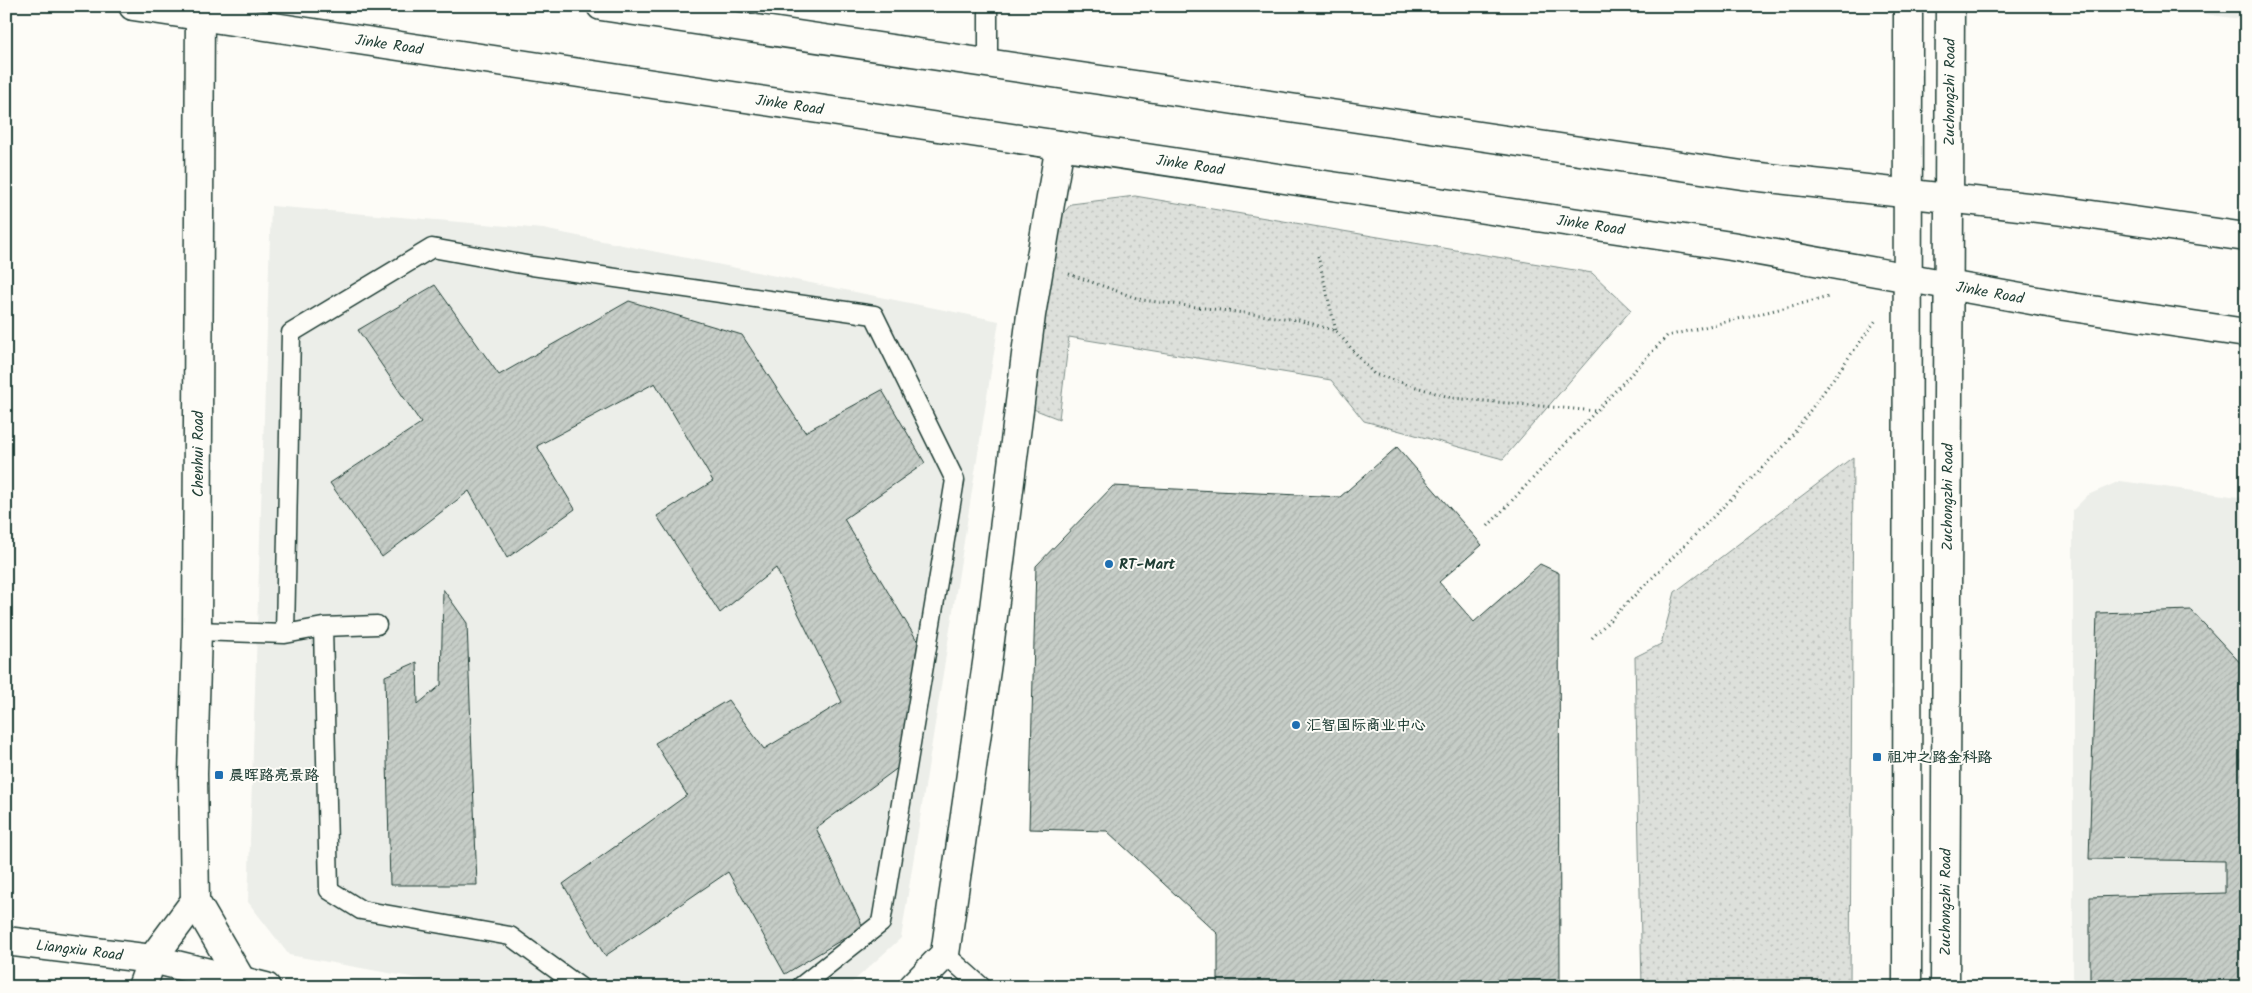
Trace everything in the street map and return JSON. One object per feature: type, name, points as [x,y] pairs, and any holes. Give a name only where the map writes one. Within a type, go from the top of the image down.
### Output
[{"type":"main road","name":"Jinke Road","points":[[133,6],[200,11],[1060,145],[1731,246],[2065,306],[2246,333]]},
{"type":"main road","points":[[601,6],[1742,175],[2064,210],[2246,237]]},
{"type":"main road","points":[[1907,987],[1908,6]]},
{"type":"main road","name":"Zuchongzhi Road","points":[[1945,987],[1950,6]]},
{"type":"main road","name":"Chenhui Road","points":[[195,901],[193,774],[197,631],[200,11]]},
{"type":"main road","points":[[913,987],[945,954],[988,656],[1031,315],[1060,145]]},
{"type":"main road","points":[[142,987],[152,960],[195,901],[251,985]]},
{"type":"main road","name":"Liangxiu Road","points":[[6,941],[152,960],[251,985]]},
{"type":"lane","points":[[988,6],[988,63]]},
{"type":"lane","points":[[285,634],[290,333],[432,248],[532,266],[874,315],[954,480],[881,923],[800,987]]},
{"type":"lane","points":[[197,631],[285,634],[323,627],[376,625]]},
{"type":"lane","points":[[323,627],[329,890],[362,910],[510,936],[580,987]]},
{"type":"lane","points":[[945,954],[982,987]]},
{"type":"path","points":[[1318,256],[1336,331],[1374,374],[1444,395],[1526,406],[1596,411]]},
{"type":"path","points":[[1040,263],[1142,300],[1299,320],[1336,331]]},
{"type":"path","points":[[1488,526],[1667,336],[1830,296]]},
{"type":"path","points":[[1592,638],[1785,445],[1878,317]]},
{"type":"shaded area","points":[[2151,6],[2246,6],[2246,20]]},
{"type":"shaded area","points":[[1135,196],[1592,273],[1631,310],[1503,459],[1364,421],[1331,380],[1069,337],[1059,419],[1018,403],[1042,240],[1071,204]]},
{"type":"shaded area","points":[[271,206],[543,229],[999,321],[901,938],[847,987],[466,987],[289,955],[248,902]]},
{"type":"shaded area","points":[[1853,457],[1850,987],[1642,987],[1635,657],[1661,644],[1675,592]]},
{"type":"shaded area","points":[[2120,481],[2246,498],[2246,987],[2073,987],[2073,510],[2088,495]]},
{"type":"building","points":[[435,285],[499,375],[629,301],[742,335],[805,432],[882,390],[925,463],[844,519],[918,642],[899,767],[816,828],[863,927],[785,974],[728,872],[605,956],[563,884],[687,795],[655,743],[728,700],[764,749],[842,702],[776,568],[720,613],[657,516],[713,481],[655,383],[537,446],[575,509],[507,558],[469,491],[382,557],[330,483],[421,423],[358,330]]},
{"type":"building","name":"汇智国际商业中心","points":[[1397,447],[1482,545],[1439,582],[1474,622],[1540,564],[1559,573],[1560,987],[1218,987],[1218,934],[1107,831],[1029,829],[1036,566],[1113,486],[1340,497]]},
{"type":"building","points":[[443,589],[467,623],[477,885],[390,885],[385,676],[417,662],[418,704],[441,685]]},
{"type":"building","points":[[2191,610],[2246,669],[2246,987],[2090,987],[2090,897],[2225,893],[2225,861],[2089,859],[2097,613]]},
{"type":"place","name":"RT-Mart","points":[[1109,564]]},
{"type":"place","name":"汇智国际商业中心","points":[[1296,725]]},
{"type":"place","name":"祖冲之路金科路","points":[[1877,757]]},
{"type":"place","name":"晨晖路亮景路","points":[[219,775]]}]
